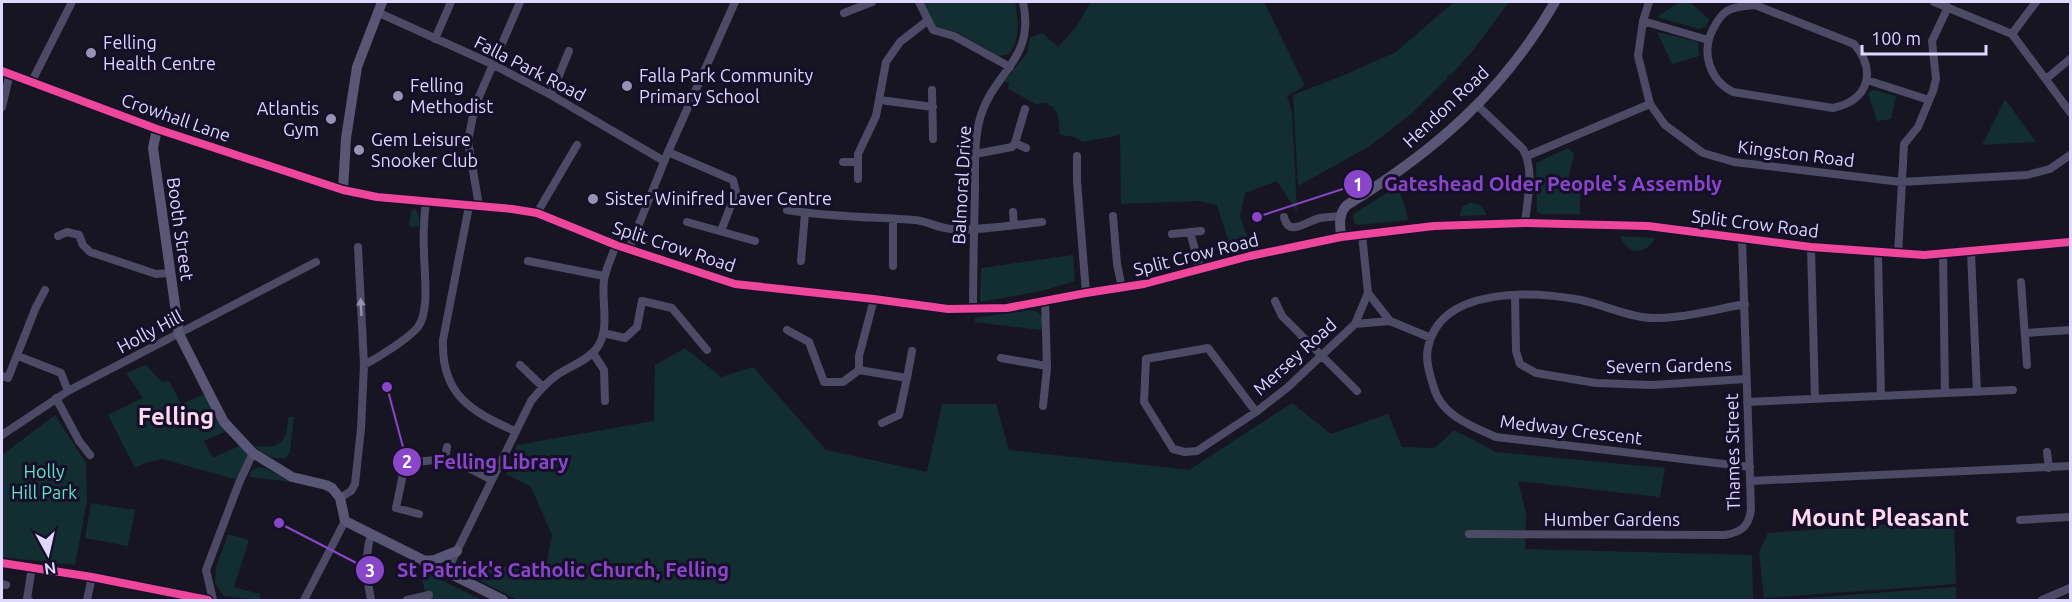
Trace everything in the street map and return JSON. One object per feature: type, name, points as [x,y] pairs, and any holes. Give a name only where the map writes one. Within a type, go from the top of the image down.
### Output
[{"type":"street","points":[[32,81],[72,2]]},
{"type":"street","points":[[435,39],[451,2]]},
{"type":"street","points":[[515,432],[487,419],[465,404],[452,385],[444,361],[443,340],[474,206],[468,141],[475,106],[520,2]]},
{"type":"street","points":[[629,249],[664,160],[735,2]]},
{"type":"street","points":[[844,14],[872,2]]},
{"type":"street","points":[[919,2],[930,27],[936,32],[954,36],[1010,67]]},
{"type":"street","name":"Balmoral Drive","points":[[973,310],[975,154],[979,123],[986,102],[1018,57],[1023,44],[1026,28],[1023,2]]},
{"type":"street","name":"Hendon Road","points":[[1340,216],[1347,205],[1390,178],[1440,141],[1477,105],[1502,79],[1536,34],[1555,2]]},
{"type":"street","name":"Kingston Road","points":[[1649,2],[1643,21],[1638,56],[1650,104],[1665,125],[1703,153],[1734,162],[1903,182],[2027,175],[2050,170],[2070,155]]},
{"type":"street","points":[[1934,2],[2012,34],[2070,112]]},
{"type":"street","points":[[2012,34],[2036,2]]},
{"type":"street","points":[[1755,5],[1854,44],[1867,65],[1867,80],[1858,96],[1851,102],[1833,108],[1733,92],[1725,89],[1712,71],[1706,51],[1708,40],[1717,21],[1727,11],[1737,7],[1755,5]]},
{"type":"street","points":[[343,190],[346,138],[357,67],[380,7]]},
{"type":"street","name":"Falla Park Road","points":[[380,7],[435,39],[492,64],[552,95],[664,160]]},
{"type":"street","points":[[1898,255],[1904,144],[1918,127],[1929,100],[1935,79],[1932,41],[1948,7]]},
{"type":"street","points":[[858,179],[860,146],[872,124],[880,100],[883,71],[890,55],[900,42],[927,21]]},
{"type":"street","points":[[1643,21],[1708,40]]},
{"type":"street","points":[[552,95],[569,51]]},
{"type":"street","points":[[2046,79],[2070,59]]},
{"type":"street","points":[[2,107],[6,72]]},
{"type":"street","name":"Crowhall Lane","points":[[6,72],[157,129],[343,190]]},
{"type":"street","points":[[1867,80],[1929,100]]},
{"type":"street","points":[[932,90],[933,138]]},
{"type":"street","points":[[880,100],[933,107]]},
{"type":"street","points":[[1527,156],[1650,104]]},
{"type":"street","points":[[1477,105],[1523,149],[1527,156],[1530,167],[1526,223]]},
{"type":"street","points":[[975,154],[1007,148],[1015,143],[1025,109]]},
{"type":"street","name":"Booth Street","points":[[157,129],[153,148],[179,334],[224,422],[253,453],[292,477],[332,488],[340,498]]},
{"type":"street","points":[[1015,143],[1026,148]]},
{"type":"street","points":[[537,213],[577,145]]},
{"type":"street","points":[[668,152],[733,180],[736,192],[721,231]]},
{"type":"street","points":[[1077,156],[1086,293]]},
{"type":"street","points":[[843,162],[858,162]]},
{"type":"street","name":"Split Crow Road","points":[[343,190],[377,197],[537,213],[616,245],[735,284],[973,310],[1007,308],[1122,288],[1250,256],[1341,237],[1434,226],[1526,223],[1648,226],[1742,239],[1898,255],[1943,254],[2070,243]]},
{"type":"street","points":[[364,365],[406,336],[417,327],[422,319],[425,298],[424,217],[426,201]]},
{"type":"street","points":[[787,210],[916,220],[947,229],[974,229],[1042,222]]},
{"type":"street","points":[[1013,212],[1014,225]]},
{"type":"street","points":[[801,261],[805,213]]},
{"type":"street","points":[[1113,216],[1117,264],[1122,288]]},
{"type":"street","points":[[1284,217],[1290,228],[1296,228],[1318,219],[1340,216],[1341,237]]},
{"type":"street","points":[[893,220],[893,266]]},
{"type":"street","points":[[687,222],[755,241]]},
{"type":"street","points":[[1172,234],[1201,231]]},
{"type":"street","points":[[58,236],[67,232],[79,235],[83,245],[90,252],[156,274],[169,273]]},
{"type":"street","points":[[1190,232],[1200,268]]},
{"type":"street","name":"Mersey Road","points":[[1256,412],[1208,348],[1146,359],[1144,402],[1173,449],[1185,452],[1197,451],[1256,412],[1288,387],[1355,324],[1368,293],[1362,234]]},
{"type":"street","name":"Thames Street","points":[[1742,239],[1750,467],[1749,521]]},
{"type":"street","points":[[446,573],[531,401],[557,375],[592,353],[601,341],[604,276],[616,245]]},
{"type":"street","points":[[304,600],[345,521],[340,498],[351,491],[355,483],[361,429],[364,365],[358,247]]},
{"type":"street","points":[[1811,247],[1815,399]]},
{"type":"street","points":[[1971,252],[1977,392]]},
{"type":"street","points":[[1878,253],[1881,396]]},
{"type":"street","points":[[1943,254],[1945,393]]},
{"type":"street","points":[[528,261],[604,276]]},
{"type":"street","name":"Holly Hill","points":[[2,435],[68,391],[316,262]]},
{"type":"street","points":[[2021,282],[2026,364]]},
{"type":"street","points":[[2,376],[8,378],[45,290]]},
{"type":"street","points":[[1368,293],[1390,321]]},
{"type":"street","name":"Severn Gardens","points":[[1515,296],[1516,351],[1520,364],[1536,373],[1596,383],[1652,385],[1746,379]]},
{"type":"street","points":[[1355,324],[1390,321],[1431,338],[1434,329],[1449,313],[1487,297],[1544,296],[1581,300],[1643,318],[1669,317],[1745,304]]},
{"type":"street","points":[[859,370],[860,356],[874,299]]},
{"type":"street","points":[[603,333],[625,338],[637,327],[642,301],[672,308],[707,350]]},
{"type":"street","points":[[1043,406],[1047,366],[1045,301]]},
{"type":"street","points":[[1275,301],[1282,316],[1356,391]]},
{"type":"street","points":[[787,330],[808,342],[824,382],[843,382],[859,370],[907,378]]},
{"type":"street","points":[[2025,333],[2070,330]]},
{"type":"street","name":"Medway Crescent","points":[[1431,338],[1427,350],[1436,398],[1453,414],[1496,437],[1750,467]]},
{"type":"street","points":[[882,423],[899,415],[912,351]]},
{"type":"street","points":[[592,353],[604,370],[604,401]]},
{"type":"street","points":[[18,356],[61,373],[68,391]]},
{"type":"street","points":[[1001,358],[1047,366]]},
{"type":"street","points":[[520,365],[543,387]]},
{"type":"street","points":[[1747,402],[2013,390]]},
{"type":"street","points":[[56,399],[79,441],[90,455]]},
{"type":"street","points":[[445,459],[447,447]]},
{"type":"street","points":[[2048,452],[2049,468]]},
{"type":"street","points":[[2,563],[92,577],[211,600],[206,570],[239,483],[253,453]]},
{"type":"street","points":[[419,514],[396,508],[403,474],[416,462],[445,459],[454,461],[492,480]]},
{"type":"street","points":[[1750,481],[2070,466]]},
{"type":"street","points":[[2020,520],[2070,518]]},
{"type":"street","points":[[345,521],[503,600]]},
{"type":"street","name":"Humber Gardens","points":[[1469,534],[1725,535],[1739,532],[1749,521]]},
{"type":"street","points":[[371,535],[366,550],[371,600]]},
{"type":"street","points":[[423,561],[435,560],[457,551]]},
{"type":"street","points":[[28,600],[32,567]]},
{"type":"street","points":[[87,600],[92,577]]},
{"type":"street","points":[[2042,600],[2070,588]]},
{"type":"street","points":[[407,600],[429,595]]},
{"type":"green space","points":[[922,2],[1015,2],[1018,29],[1013,48],[1009,54],[999,56],[957,32],[934,27]]},
{"type":"green space","points":[[1091,2],[1264,2],[1305,86],[1287,96],[1292,112],[1297,212],[1277,181],[1245,193],[1240,216],[1248,239],[1229,243],[1217,205],[1198,201],[1121,204],[1120,135],[1083,142],[1075,137],[1060,135],[1058,115],[1053,107],[1046,103],[1036,104],[1008,89],[1009,82],[1004,82],[1027,53],[1030,38],[1042,33],[1058,47],[1076,27]]},
{"type":"green space","points":[[1454,2],[1509,2],[1475,48],[1411,114],[1370,146],[1298,186],[1293,95],[1396,52]]},
{"type":"green space","points":[[1679,2],[1690,2],[1710,20],[1705,27],[1699,29],[1657,17]]},
{"type":"green space","points":[[1657,32],[1695,41],[1698,43],[1699,56],[1672,64]]},
{"type":"green space","points":[[1874,90],[1896,96],[1891,119],[1877,121],[1868,93]]},
{"type":"green space","points":[[2005,99],[2036,142],[1982,145]]},
{"type":"green space","points":[[1568,148],[1574,154],[1567,185],[1580,188],[1580,214],[1537,212],[1536,163]]},
{"type":"green space","points":[[1397,187],[1408,220],[1358,225],[1354,223],[1353,214]]},
{"type":"green space","points":[[1470,203],[1479,204],[1486,215],[1460,216],[1462,207]]},
{"type":"green space","points":[[415,208],[419,216],[419,227],[409,226],[411,212]]},
{"type":"green space","points":[[1620,236],[1655,238],[1646,248],[1637,251],[1627,247]]},
{"type":"green space","points":[[1073,255],[1075,281],[1042,291],[980,302],[981,268]]},
{"type":"green space","points":[[1031,310],[1043,316],[1041,330],[975,322],[975,318]]},
{"type":"green space","points":[[685,348],[721,377],[753,367],[826,450],[927,472],[942,404],[996,404],[1009,450],[1189,470],[1292,403],[1331,434],[1388,414],[1402,447],[1435,448],[1454,430],[1496,452],[1665,468],[1660,497],[1518,481],[1526,513],[1525,549],[1752,555],[1753,600],[518,600],[460,571],[547,562],[552,535],[531,487],[506,474],[517,445],[654,421],[655,365]]},
{"type":"green space","points":[[146,365],[162,382],[169,381],[181,404],[207,393],[229,430],[204,441],[213,458],[241,445],[250,454],[238,480],[162,459],[135,468],[108,415],[143,398],[126,373]]},
{"type":"green space","name":"Holly Hill Park","points":[[55,415],[86,463],[87,501],[75,565],[2,557],[2,455]]},
{"type":"green space","points":[[288,417],[294,417],[290,452],[286,458],[268,456],[254,446],[270,446],[280,442],[286,433]]},
{"type":"green space","points":[[259,467],[291,482],[250,477],[251,471]]},
{"type":"green space","points":[[91,503],[135,510],[128,546],[85,538]]},
{"type":"green space","points":[[1954,520],[1956,584],[1764,598],[1759,552],[1768,533]]},
{"type":"green space","points":[[228,534],[249,540],[234,587],[260,594],[260,600],[224,596],[215,584],[216,568]]},
{"type":"green space","points":[[420,570],[482,600],[427,600]]},
{"type":"green space","points":[[1956,587],[1956,600],[1780,600]]},
{"type":"cycle path","points":[[2,71],[157,129],[343,190],[377,197],[537,213],[616,245],[735,284],[948,309],[1007,308],[1144,284],[1250,256],[1341,237],[1434,226],[1525,223],[1648,226],[1811,247],[1924,255],[2070,242]]},
{"type":"cycle path","points":[[2,563],[92,577],[208,600]]},
{"type":"place","name":"Felling Health Centre","points":[[91,53]]},
{"type":"place","name":"Falla Park Community Primary School","points":[[627,86]]},
{"type":"place","name":"Felling Methodist","points":[[398,96]]},
{"type":"place","name":"Atlantis Gym","points":[[331,119]]},
{"type":"place","name":"Gem Leisure Snooker Club","points":[[359,150]]},
{"type":"place","name":"Sister Winifred Laver Centre","points":[[593,199]]},
{"type":"place","name":"Gateshead Older People's Assembly","points":[[1257,217]]},
{"type":"place","name":"Felling Library","points":[[387,387]]},
{"type":"place","name":"St Patrick's Catholic Church, Felling","points":[[279,523]]},
{"type":"district","name":"Felling","points":[[176,417]]},
{"type":"district","name":"Mount Pleasant","points":[[1880,518]]}]
